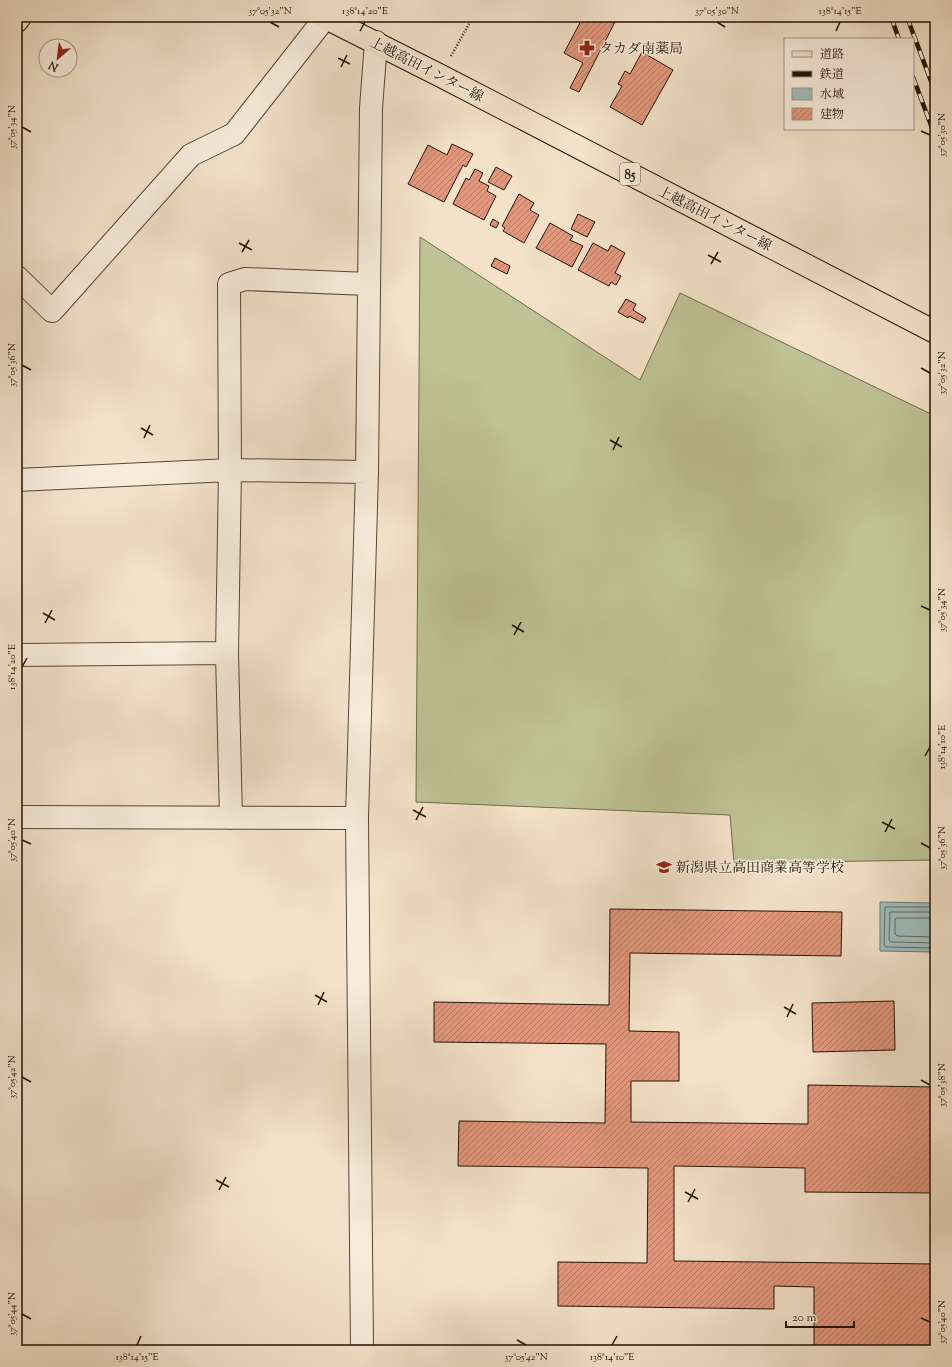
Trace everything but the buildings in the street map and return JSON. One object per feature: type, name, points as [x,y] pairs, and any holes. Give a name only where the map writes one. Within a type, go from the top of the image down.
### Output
[{"type":"main road","name":"上越高田インター線","points":[[325,18],[376,42],[935,332]]},
{"type":"street","points":[[17,20],[20,17]]},
{"type":"street","points":[[17,277],[52,311],[191,155],[234,134],[325,18]]},
{"type":"street","points":[[362,1350],[357,818],[367,472],[371,108],[376,42]]},
{"type":"street","points":[[231,818],[228,653],[230,470],[229,284],[245,279],[368,284]]},
{"type":"street","points":[[17,480],[230,470],[367,472]]},
{"type":"street","points":[[17,655],[228,653]]},
{"type":"street","points":[[17,817],[357,818]]},
{"type":"path","points":[[441,76],[454,49],[473,17]]},
{"type":"green space","points":[[420,237],[640,380],[680,293],[935,416],[935,860],[734,863],[730,815],[416,802]]},
{"type":"water","points":[[880,902],[935,903],[935,952],[880,951]]},
{"type":"railway","points":[[891,17],[899,38]]},
{"type":"railway","points":[[907,17],[935,92]]},
{"type":"railway","points":[[914,80],[935,136]]},
{"type":"place","name":"タカダ南薬局","points":[[587,48]]},
{"type":"place","name":"新潟県立高田商業高等学校","points":[[664,867]]}]
